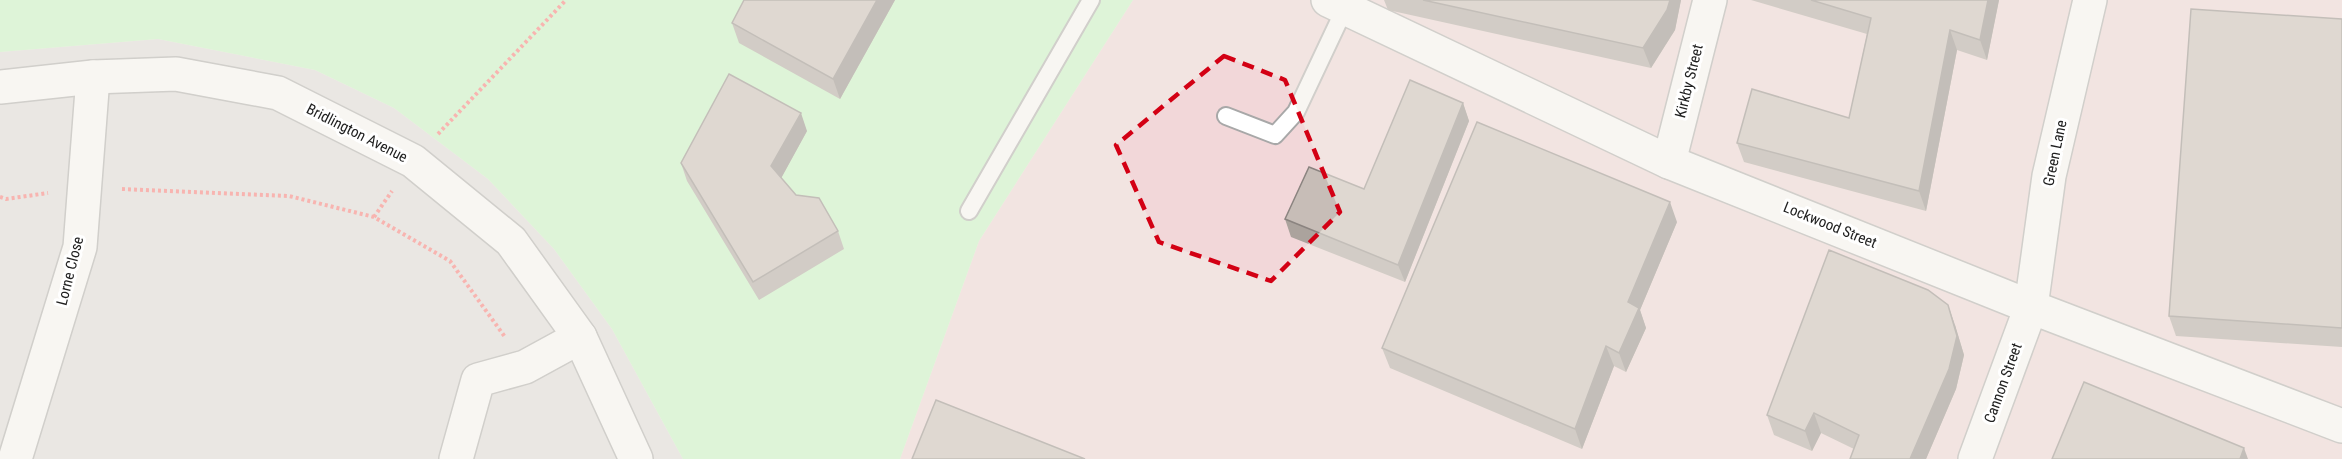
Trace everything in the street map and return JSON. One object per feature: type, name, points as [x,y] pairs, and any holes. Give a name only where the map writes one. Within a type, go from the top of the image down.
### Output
[{"type":"street","name":"Kirkby Street","points":[[1669,162],[1710,0]]},
{"type":"street","name":"Green Lane","points":[[2031,307],[2049,176],[2090,0]]},
{"type":"street","name":"Lockwood Street","points":[[1337,4],[1669,162],[2031,307],[2342,426]]},
{"type":"street","name":"Bridlington Avenue","points":[[0,87],[93,77],[176,74],[278,93],[413,161],[511,241],[580,337],[636,459]]},
{"type":"street","name":"Lorne Close","points":[[15,459],[80,247],[93,77]]},
{"type":"street","name":"Cannon Street","points":[[1975,459],[2031,307]]},
{"type":"street","points":[[456,459],[478,380],[525,368],[580,337]]},
{"type":"lane","points":[[969,211],[1091,0]]},
{"type":"lane","points":[[1226,116],[1275,135],[1296,112],[1337,4]]},
{"type":"path","points":[[413,161],[566,0]]},
{"type":"path","points":[[0,197],[6,199],[84,188],[289,196],[374,216],[450,261],[525,368]]},
{"type":"highlighted area","points":[[1224,56],[1285,80],[1340,212],[1271,281],[1159,242],[1116,145]]},
{"type":"shaded area","points":[[1133,0],[2342,0],[2342,459],[900,459],[979,241]]},
{"type":"shaded area","points":[[158,39],[315,70],[394,108],[488,179],[554,249],[612,329],[683,459],[0,459],[0,52]]},
{"type":"green space","points":[[0,0],[1133,0],[979,241],[900,459],[683,459],[612,329],[554,249],[488,179],[394,108],[315,70],[158,39],[0,52]]},
{"type":"building","points":[[744,0],[877,0],[833,79],[732,23]]},
{"type":"building","points":[[1423,0],[1670,0],[1667,10],[1643,48]]},
{"type":"building","points":[[1811,0],[1988,0],[1980,40],[1950,30],[1919,191],[1737,143],[1752,89],[1849,118],[1871,18]]},
{"type":"building","points":[[2191,9],[2342,19],[2342,328],[2169,316]]},
{"type":"building","points":[[729,74],[801,113],[771,166],[796,195],[819,198],[838,231],[753,282],[681,163]]},
{"type":"building","points":[[1410,80],[1463,103],[1398,265],[1285,219],[1309,167],[1364,189]]},
{"type":"building","points":[[1477,122],[1670,202],[1628,302],[1639,308],[1619,353],[1606,346],[1575,429],[1382,348]]},
{"type":"building","points":[[1829,250],[1928,290],[1948,305],[1957,336],[1949,369],[1910,459],[1850,459],[1859,435],[1814,413],[1805,431],[1767,415]]},
{"type":"building","points":[[2084,382],[2244,448],[2240,459],[2052,459]]},
{"type":"building","points":[[936,400],[1085,459],[912,459]]}]
